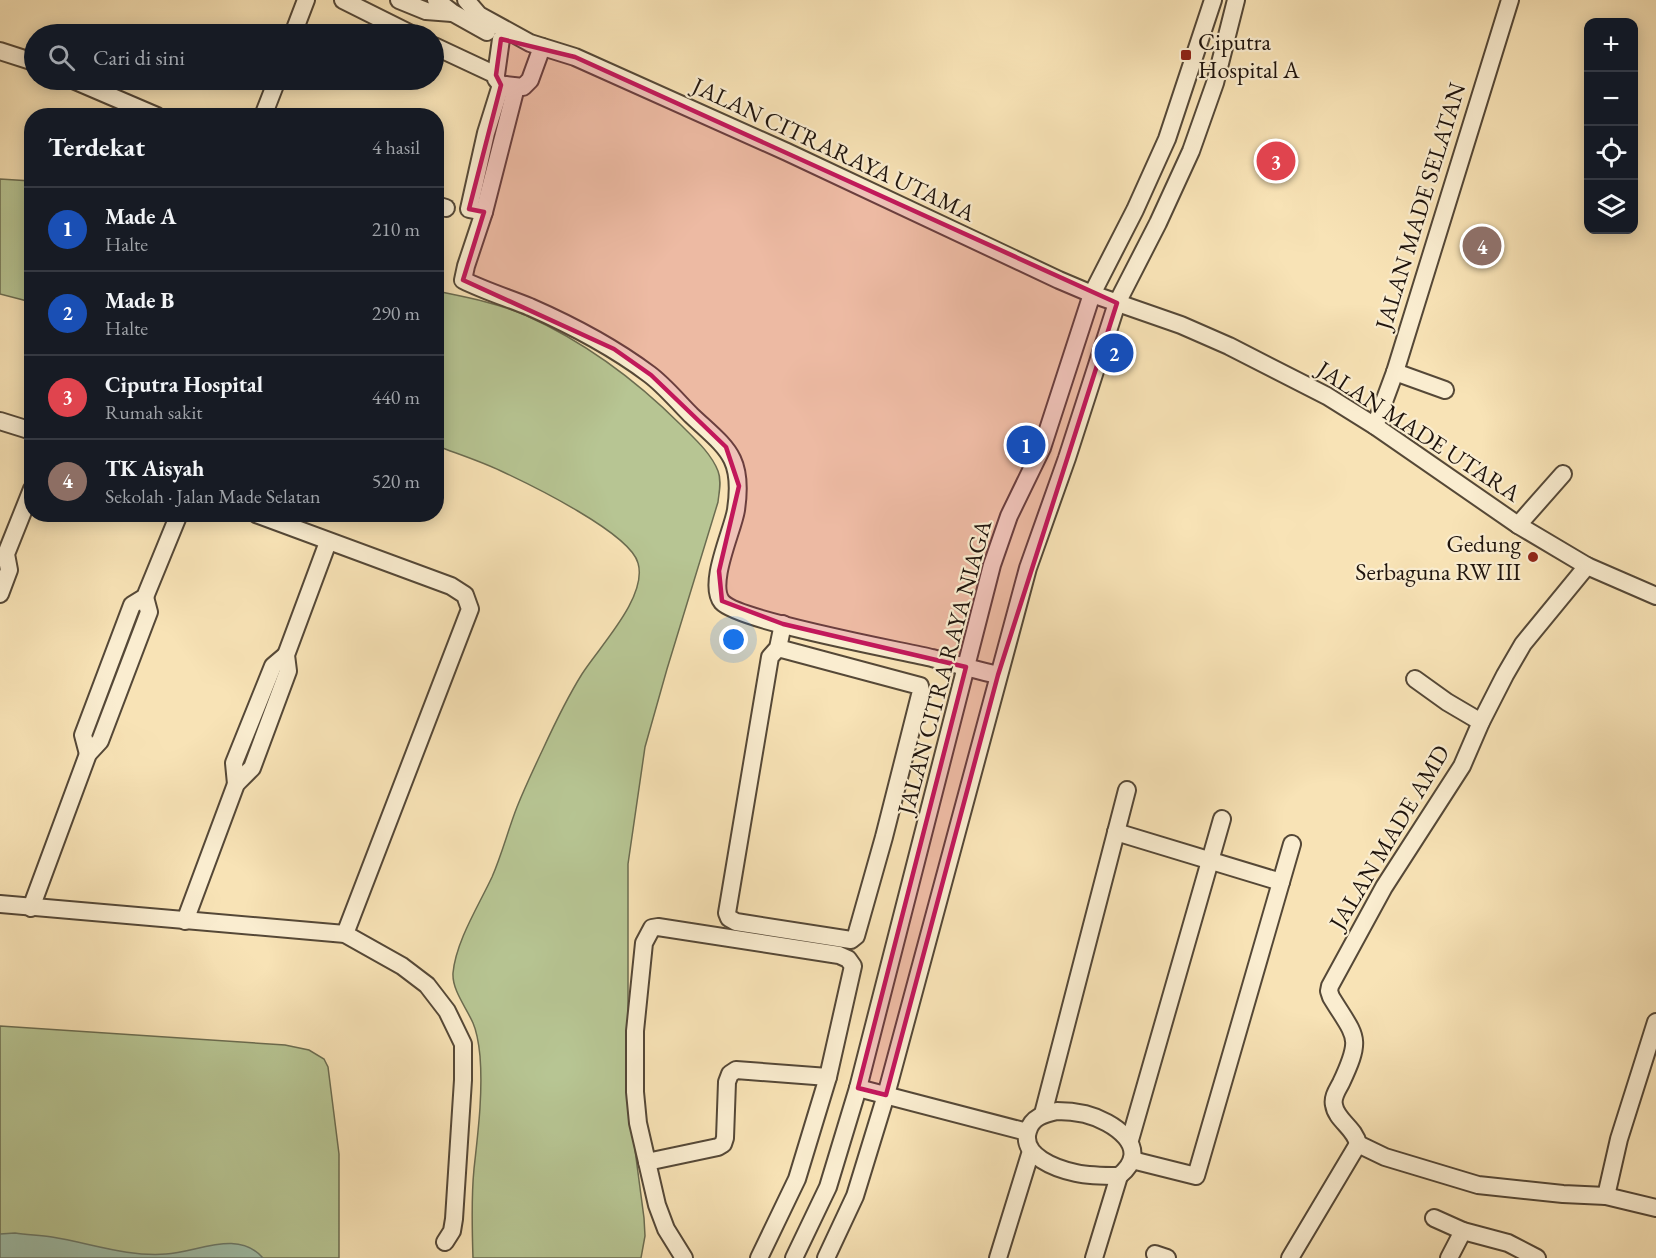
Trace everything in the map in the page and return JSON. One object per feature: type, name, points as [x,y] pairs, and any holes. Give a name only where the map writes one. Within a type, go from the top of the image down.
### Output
[{"type":"street","points":[[297,24],[306,0]]},
{"type":"street","points":[[343,0],[391,24]]},
{"type":"street","name":"JALAN CITRARAYA UTAMA","points":[[399,0],[426,11],[453,13]]},
{"type":"street","name":"JALAN CITRARAYA UTAMA","points":[[436,0],[453,13],[501,39],[536,45]]},
{"type":"street","name":"JALAN CITRARAYA UTAMA","points":[[466,0],[479,15],[536,45],[576,57],[1092,294],[1117,303]]},
{"type":"street","name":"JALAN CITRA RAYA NIAGA","points":[[795,1258],[828,1187],[858,1088],[995,555],[1009,516],[1042,448],[1092,294],[1135,210],[1167,140],[1213,0]]},
{"type":"street","points":[[826,1258],[855,1196],[886,1095],[1031,557],[1068,458],[1117,303],[1158,223],[1191,151],[1215,82],[1236,0]]},
{"type":"street","name":"JALAN MADE SELATAN","points":[[1375,426],[1395,372],[1510,0]]},
{"type":"street","points":[[501,39],[504,82],[484,212],[463,280],[531,308],[614,350],[651,375],[726,447],[734,463],[739,486],[735,513],[727,535],[719,571],[718,592],[722,601],[733,609],[783,624],[998,675]]},
{"type":"street","points":[[444,51],[504,82],[523,87],[530,80],[536,45]]},
{"type":"street","points":[[0,51],[24,59]]},
{"type":"street","points":[[96,90],[138,108]]},
{"type":"street","points":[[266,108],[273,90]]},
{"type":"street","name":"JALAN MADE UTARA","points":[[1117,303],[1181,325],[1229,346],[1327,396],[1375,426],[1518,525],[1587,566],[1656,596]]},
{"type":"street","points":[[1395,372],[1445,390]]},
{"type":"street","points":[[0,421],[24,428]]},
{"type":"street","points":[[1518,525],[1563,474]]},
{"type":"street","points":[[0,594],[9,570],[3,556],[24,507]]},
{"type":"street","points":[[31,908],[88,754],[100,741],[150,612],[145,597],[176,522]]},
{"type":"street","points":[[277,522],[451,586],[465,595],[470,609],[345,934]]},
{"type":"street","points":[[185,921],[236,784],[252,768],[288,671],[286,656],[328,542]]},
{"type":"street","name":"JALAN MADE AMD","points":[[1358,1144],[1354,1132],[1336,1111],[1333,1104],[1355,1047],[1352,1030],[1331,997],[1330,986],[1384,887],[1462,766],[1481,722],[1523,644],[1587,566]]},
{"type":"street","points":[[778,648],[920,686],[921,691],[884,837],[856,936],[851,940],[736,922],[729,918],[727,913],[770,657],[778,648],[783,624]]},
{"type":"street","points":[[1415,679],[1447,702],[1481,722]]},
{"type":"street","points":[[1043,1114],[1127,790]]},
{"type":"street","points":[[1094,1258],[1119,1176],[1127,1170],[1132,1160],[1133,1150],[1130,1140],[1222,819]]},
{"type":"street","points":[[1116,832],[1281,882]]},
{"type":"street","points":[[1132,1160],[1196,1176],[1292,844]]},
{"type":"street","points":[[0,904],[345,934],[402,966],[427,985],[447,1011],[463,1044],[463,1080],[454,1219],[452,1231],[445,1242]]},
{"type":"street","points":[[684,1258],[666,1229],[657,1205],[638,1123],[635,1031],[644,943],[652,928],[658,927],[838,955],[848,959],[853,966],[828,1077],[797,1179],[759,1258]]},
{"type":"street","points":[[1606,1196],[1619,1139],[1656,1022]]},
{"type":"street","points":[[647,1162],[723,1144],[727,1082],[729,1074],[736,1070],[828,1077]]},
{"type":"street","points":[[858,1088],[1027,1132]]},
{"type":"street","points":[[1119,1176],[1078,1174],[1061,1169],[1031,1151],[1026,1139],[1027,1132],[1035,1119],[1043,1114],[1057,1112],[1087,1114],[1101,1120],[1130,1140]]},
{"type":"street","points":[[1290,1258],[1358,1144],[1385,1157],[1478,1185],[1606,1196],[1656,1208]]},
{"type":"street","points":[[998,1257],[1031,1151]]},
{"type":"street","points":[[1434,1218],[1507,1251],[1538,1258]]},
{"type":"street","points":[[1449,1258],[1463,1230]]},
{"type":"highlighted area","points":[[501,39],[575,57],[1117,303],[998,675],[886,1095],[858,1088],[966,667],[783,624],[722,601],[719,571],[739,486],[726,447],[651,375],[614,349],[463,280],[484,212],[469,209],[501,85],[496,75]]},
{"type":"shaded area","points":[[0,179],[24,181],[24,300],[0,294]]},
{"type":"shaded area","points":[[444,293],[515,311],[547,325],[588,349],[664,408],[707,452],[719,475],[718,502],[645,747],[628,864],[628,1097],[644,1218],[645,1236],[641,1258],[473,1258],[472,1191],[481,1070],[478,1039],[453,979],[455,961],[463,936],[496,868],[520,800],[552,730],[582,674],[629,606],[636,591],[639,576],[638,563],[631,551],[599,524],[555,498],[485,464],[444,449]]},
{"type":"shaded area","points":[[0,1026],[285,1045],[309,1050],[324,1059],[328,1067],[339,1154],[339,1258],[0,1258]]},
{"type":"shaded area","points":[[15,1233],[52,1237],[123,1252],[151,1254],[166,1254],[230,1243],[253,1249],[263,1258],[0,1258],[0,1234]]},
{"type":"place","name":"Ciputra Hospital A","points":[[1186,55]]},
{"type":"place","name":"Ciputra Hospital","points":[[1276,161]]},
{"type":"place","name":"TK Aisyah","points":[[1482,246]]},
{"type":"place","name":"Made B","points":[[1114,353]]},
{"type":"place","name":"Made A","points":[[1026,445]]},
{"type":"place","name":"Gedung Serbaguna RW III","points":[[1533,557]]}]
